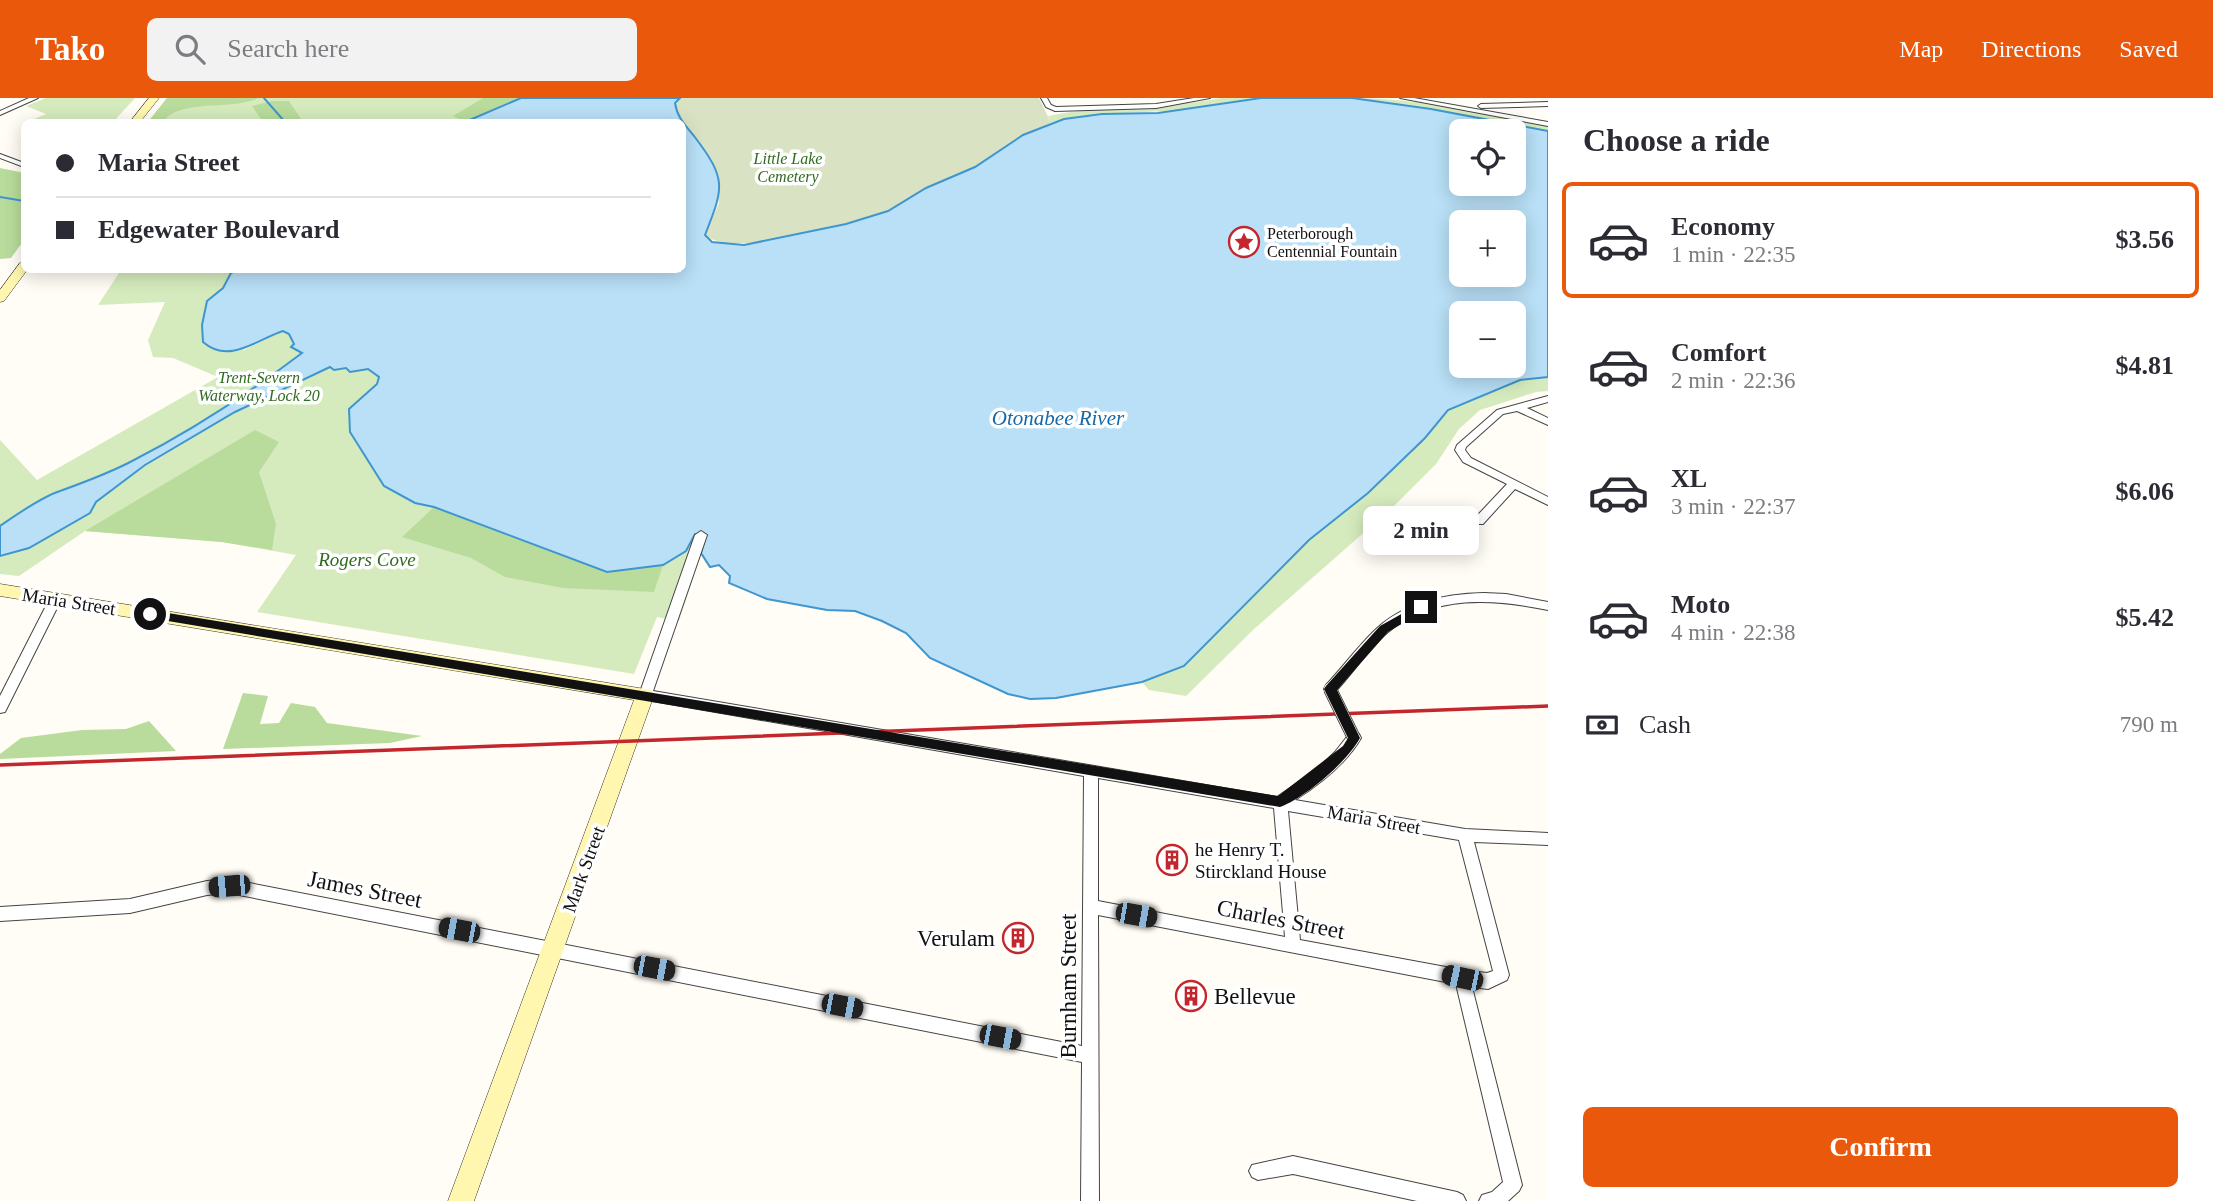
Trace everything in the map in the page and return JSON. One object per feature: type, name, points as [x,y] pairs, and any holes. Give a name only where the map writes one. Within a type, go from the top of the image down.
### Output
[{"type":"street","points":[[0,113],[35,98]]},
{"type":"street","points":[[137,119],[154,98]]},
{"type":"street","points":[[1044,98],[1048,106],[1055,108],[1156,106],[1207,98]]},
{"type":"street","points":[[1403,98],[1548,124]]},
{"type":"street","points":[[1538,98],[1547,104]]},
{"type":"street","points":[[1456,107],[1547,104]]},
{"type":"street","points":[[0,156],[21,164]]},
{"type":"street","points":[[0,298],[21,270]]},
{"type":"street","points":[[1548,398],[1500,412],[1462,444],[1462,455],[1467,460],[1548,501]]},
{"type":"street","points":[[1517,407],[1548,422]]},
{"type":"street","points":[[1479,520],[1513,484]]},
{"type":"street","name":"Mark Street","points":[[461,1201],[701,535]]},
{"type":"street","name":"Maria Street","points":[[0,590],[645,695],[1465,835],[1522,840],[1548,839]]},
{"type":"street","points":[[1293,944],[1280,802],[1293,795],[1347,750],[1354,738],[1330,689],[1384,629],[1421,607],[1470,597],[1524,600],[1548,606]]},
{"type":"street","points":[[0,708],[56,598]]},
{"type":"street","name":"Burnham Street","points":[[1090,1201],[1091,770]]},
{"type":"street","name":"Charles Street","points":[[1091,907],[1488,981],[1501,975],[1501,971],[1465,835]]},
{"type":"street","name":"James Street","points":[[0,914],[130,906],[207,888],[229,886],[1091,1056]]},
{"type":"street","points":[[1462,978],[1513,1185],[1496,1200],[1488,1201]]},
{"type":"street","points":[[1258,1171],[1293,1165],[1457,1201]]},
{"type":"green space","points":[[46,98],[135,98],[116,119],[34,119],[46,114],[26,106]]},
{"type":"green space","points":[[167,98],[521,98],[472,119],[150,119]]},
{"type":"green space","points":[[167,98],[258,98],[234,104],[193,107],[181,110],[166,119],[150,119]]},
{"type":"green space","points":[[483,98],[521,98],[473,119],[453,116]]},
{"type":"green space","name":"Little Lake Cemetery","points":[[680,98],[1039,98],[1051,123],[977,166],[930,186],[886,211],[821,231],[740,243],[719,241],[705,235],[719,203],[712,160],[686,127],[686,119],[680,119],[677,115],[675,103]]},
{"type":"green space","points":[[1221,98],[1265,98],[1186,110],[1102,114],[1051,123],[1048,116],[1069,112]]},
{"type":"green space","points":[[1352,98],[1450,107],[1515,119],[1484,119]]},
{"type":"green space","points":[[272,101],[289,101],[301,119],[261,119],[252,106]]},
{"type":"green space","points":[[1526,121],[1548,125],[1548,131],[1526,127]]},
{"type":"green space","points":[[0,168],[21,172],[21,244],[11,258],[0,259]]},
{"type":"green space","name":"Rogers Cove","points":[[119,273],[231,273],[223,287],[207,301],[244,350],[283,331],[289,334],[294,345],[350,372],[368,369],[379,377],[377,384],[349,409],[414,503],[707,536],[679,621],[657,617],[634,674],[257,612],[296,555],[222,542],[85,531],[19,576],[0,574],[0,440],[37,480],[218,377],[173,358],[153,357],[148,340],[165,302],[98,305]]},
{"type":"green space","points":[[1548,377],[1548,391],[1536,392],[1480,410],[1459,429],[1436,464],[1393,507],[1253,630],[1186,696],[1149,690],[1142,682],[1184,666],[1309,540],[1368,493],[1425,438],[1448,410],[1520,380]]},
{"type":"green space","points":[[255,430],[279,442],[259,472],[276,524],[272,550],[222,542],[85,531]]},
{"type":"green space","points":[[434,507],[607,572],[663,565],[654,592],[563,588],[505,577],[471,558],[402,537]]},
{"type":"green space","points":[[243,693],[268,696],[260,724],[279,723],[291,703],[315,707],[327,723],[422,736],[390,743],[223,749]]},
{"type":"green space","points":[[149,721],[176,751],[0,759],[0,754],[21,738],[82,730],[126,729]]},
{"type":"water","name":"Otonabee River","points":[[521,98],[680,98],[675,103],[681,119],[472,119]]},
{"type":"water","name":"Otonabee River","points":[[1261,98],[1352,98],[1484,119],[1449,119],[1449,196],[1526,196],[1526,127],[1548,131],[1548,377],[1520,380],[1448,410],[1425,438],[1368,493],[1309,540],[1184,666],[1142,682],[1056,698],[1030,699],[1008,694],[930,658],[906,633],[855,611],[827,610],[767,599],[729,583],[730,576],[719,565],[710,567],[701,553],[706,536],[695,534],[686,551],[663,565],[607,572],[434,507],[415,503],[384,486],[350,432],[349,409],[377,384],[379,377],[368,369],[350,372],[346,368],[334,370],[330,367],[235,412],[145,465],[96,502],[90,513],[29,548],[0,556],[0,526],[13,517],[45,497],[116,469],[178,436],[241,397],[302,353],[291,347],[294,344],[289,334],[283,331],[233,351],[213,348],[203,342],[202,325],[207,301],[223,288],[231,273],[686,273],[686,126],[712,163],[719,184],[716,205],[705,235],[712,242],[744,245],[846,224],[888,211],[926,188],[975,167],[1023,135],[1064,119],[1102,114],[1158,113]]},
{"type":"waterway","points":[[264,98],[282,119]]},
{"type":"waterway","points":[[0,197],[21,200]]},
{"type":"railway","points":[[0,765],[1548,706]]},
{"type":"place","name":"Peterborough Centennial Fountain","points":[[1244,242]]},
{"type":"place","name":"he Henry T. Stirckland House","points":[[1172,860]]},
{"type":"place","name":"Verulam","points":[[1018,938]]},
{"type":"place","name":"Bellevue","points":[[1191,996]]},
{"type":"route","points":[[150,614],[1280,802],[1293,795],[1347,750],[1354,738],[1330,689],[1384,629],[1421,607]]},
{"type":"park label","name":"Trent-Severn Waterway, Lock 20","points":[[259,386]]}]
